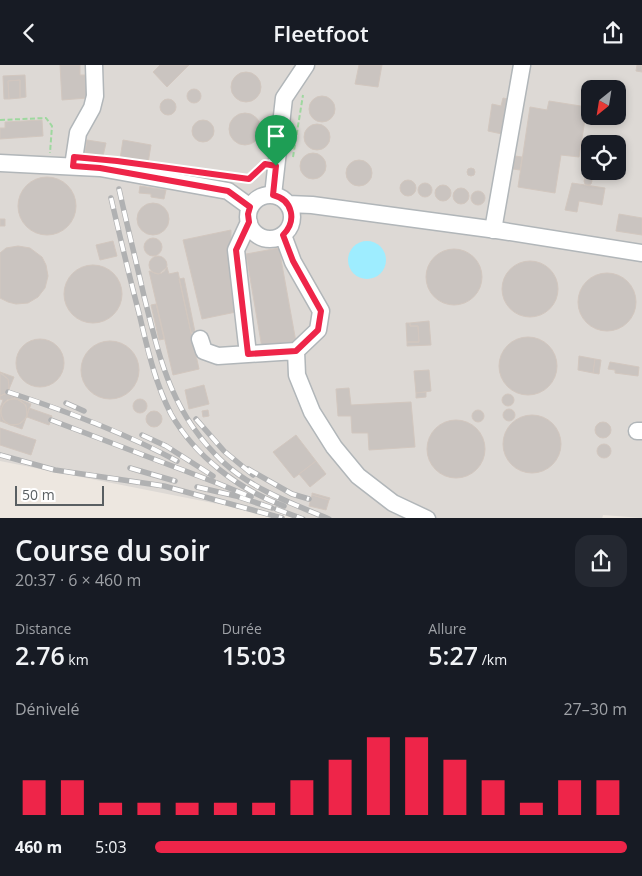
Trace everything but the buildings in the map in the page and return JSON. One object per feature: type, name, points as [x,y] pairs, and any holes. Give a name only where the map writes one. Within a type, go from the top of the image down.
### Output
[{"type":"lane","points":[[73,166],[78,133],[92,108],[95,95],[94,65]]},
{"type":"lane","points":[[273,195],[284,98],[306,65]]},
{"type":"lane","points":[[493,230],[522,65]]},
{"type":"lane","points":[[0,163],[100,168],[228,191],[250,214],[256,234],[270,239],[283,235],[291,223],[291,210],[288,204],[279,197],[273,195],[260,197],[250,214],[236,250],[248,354]]},
{"type":"lane","points":[[288,204],[312,205],[493,230],[642,253]]},
{"type":"lane","points":[[200,339],[204,351],[218,356],[296,351],[318,330],[321,311],[293,261],[283,235]]},
{"type":"lane","points":[[296,351],[296,375],[312,412],[334,447],[358,476],[394,503],[425,518]]},
{"type":"path","points":[[292,159],[304,91]]},
{"type":"path","points":[[0,121],[46,118],[52,126],[50,155]]},
{"type":"path","points":[[230,177],[249,179],[265,164],[276,166]]},
{"type":"shaded area","points":[[0,65],[642,65],[642,518],[603,515],[602,518],[305,518],[218,504],[0,461]]},
{"type":"water","points":[[367,241],[380,247],[386,260],[380,273],[367,279],[354,273],[348,260],[354,247]]},
{"type":"railway","points":[[119,189],[156,343],[170,385],[191,425],[206,444],[234,472],[273,495],[326,518]]},
{"type":"railway","points":[[111,198],[152,365],[160,390],[171,414],[192,444],[220,470],[251,491],[284,506]]},
{"type":"railway","points":[[8,392],[94,423],[177,461]]},
{"type":"railway","points":[[66,403],[84,411]]},
{"type":"railway","points":[[196,419],[224,451],[253,475]]},
{"type":"railway","points":[[51,420],[251,497]]},
{"type":"railway","points":[[142,435],[166,446],[213,476]]},
{"type":"railway","points":[[0,455],[55,470],[164,486],[282,518]]},
{"type":"railway","points":[[130,468],[175,481]]},
{"type":"railway","points":[[248,469],[292,494],[309,499]]},
{"type":"railway","points":[[197,487],[236,496],[272,508]]},
{"type":"railway","points":[[276,509],[300,518]]},
{"type":"route","points":[[74,157],[249,179],[265,164],[276,166],[273,195],[288,204],[292,217],[288,230],[283,235],[293,261],[321,311],[318,330],[296,351],[248,354],[236,250],[249,222],[248,214],[250,207],[228,191],[100,168],[73,166],[74,157]]}]
